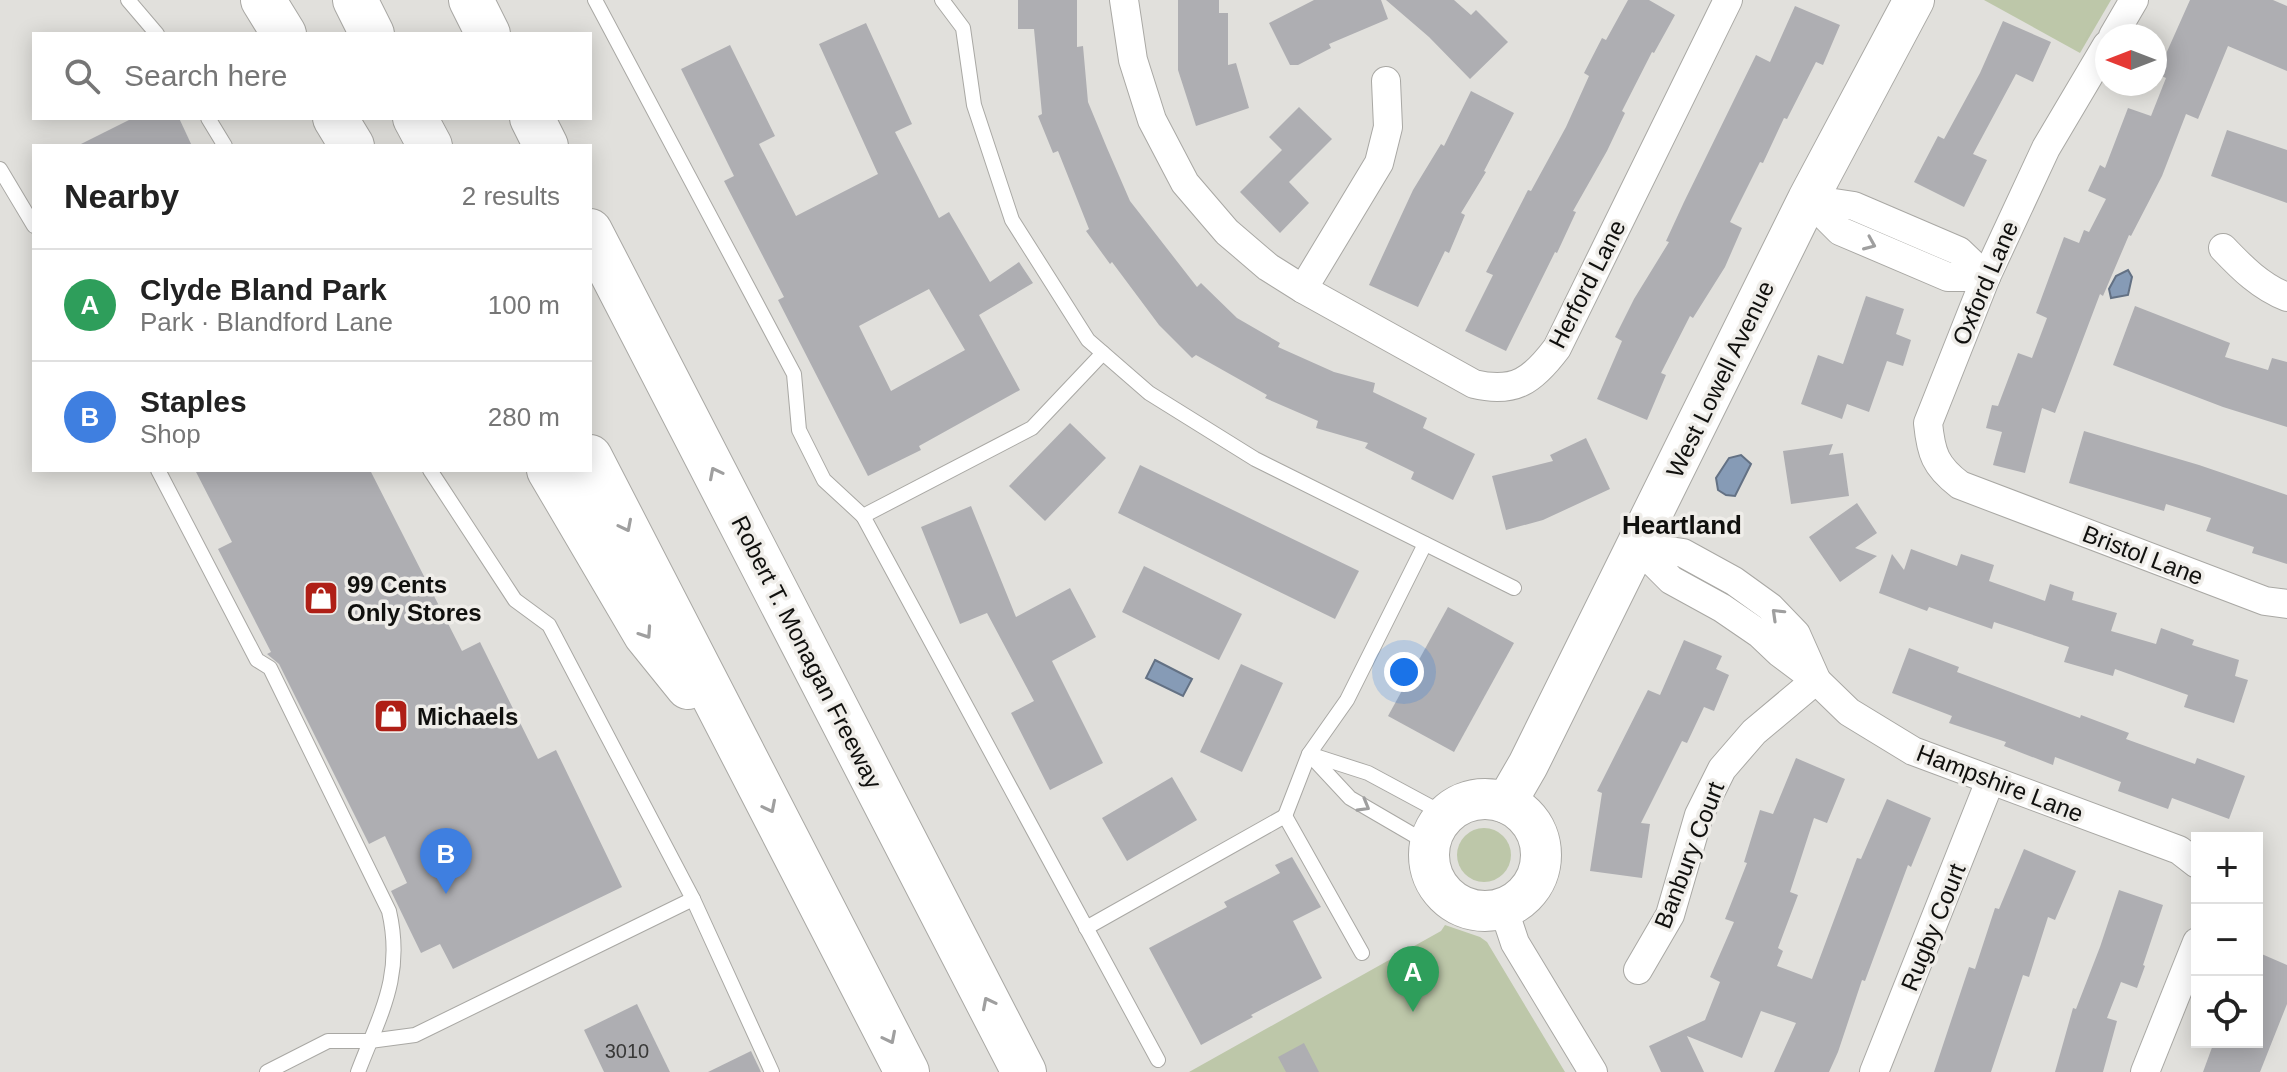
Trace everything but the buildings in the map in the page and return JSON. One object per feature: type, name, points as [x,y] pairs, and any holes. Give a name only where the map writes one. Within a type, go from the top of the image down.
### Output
[{"type":"highway","points":[[263,0],[283,32]]},
{"type":"highway","points":[[355,0],[371,32]]},
{"type":"highway","points":[[471,0],[487,32]]},
{"type":"highway","points":[[492,0],[501,32]]},
{"type":"highway","points":[[336,120],[351,144]]},
{"type":"highway","points":[[416,120],[429,144]]},
{"type":"highway","points":[[533,120],[545,144]]},
{"type":"highway","name":"Robert T. Monagan Freeway","points":[[592,235],[1024,1072]]},
{"type":"highway","points":[[592,461],[907,1072]]},
{"type":"highway","points":[[550,472],[646,635],[744,756]]},
{"type":"street","name":"Herford Lane","points":[[1124,0],[1133,60],[1152,120],[1185,183],[1227,232],[1268,267],[1303,289],[1474,384],[1491,388],[1522,384],[1539,373],[1557,348],[1728,0]]},
{"type":"street","name":"West Lowell Avenue","points":[[1506,803],[1528,765],[1808,199],[1914,0]]},
{"type":"street","points":[[2120,24],[2134,0]]},
{"type":"street","name":"Oxford Lane","points":[[2000,500],[1960,485],[1942,471],[1930,448],[1928,423],[1986,277],[2046,148],[2095,65]]},
{"type":"street","points":[[1303,289],[1379,163],[1388,127],[1386,81]]},
{"type":"street","points":[[1808,199],[1854,206],[1959,251],[1986,277]]},
{"type":"street","points":[[2223,248],[2246,272],[2287,297]]},
{"type":"street","name":"Bristol Lane","points":[[2000,500],[2265,601],[2287,604]]},
{"type":"street","name":"Hampshire Lane","points":[[1637,546],[1671,580],[1722,608],[1760,634],[1849,712],[1913,751],[2179,850],[2191,859]]},
{"type":"street","name":"Banbury Court","points":[[1638,970],[1670,915],[1699,815],[1722,769],[1754,732],[1816,680]]},
{"type":"street","name":"Rugby Court","points":[[1874,1072],[1990,781]]},
{"type":"street","points":[[1482,798],[1506,803],[1517,808],[1536,829],[1542,855],[1537,878],[1521,899],[1504,910],[1467,910],[1444,896],[1431,874],[1438,829],[1456,806],[1482,798]]},
{"type":"street","points":[[1504,910],[1515,943],[1593,1072]]},
{"type":"street","points":[[2145,1072],[2191,957]]},
{"type":"lane","points":[[128,0],[155,32]]},
{"type":"lane","points":[[595,0],[794,374],[799,430],[824,480],[863,516],[1158,1060]]},
{"type":"lane","points":[[942,0],[963,28],[974,105],[1012,220],[1088,340],[1149,393],[1255,459],[1514,588]]},
{"type":"lane","points":[[209,120],[224,144]]},
{"type":"lane","points":[[0,169],[32,223]]},
{"type":"lane","points":[[863,516],[1032,428],[1103,353]]},
{"type":"lane","points":[[159,472],[257,660],[270,668],[389,911],[394,935],[392,983],[358,1072]]},
{"type":"lane","points":[[431,472],[515,600],[549,625],[693,899],[772,1072]]},
{"type":"lane","points":[[1086,928],[1285,816],[1309,754],[1347,700],[1425,544]]},
{"type":"lane","points":[[1309,754],[1368,773],[1438,829]]},
{"type":"lane","points":[[1309,754],[1350,798],[1438,829]]},
{"type":"lane","points":[[1285,816],[1362,953]]},
{"type":"lane","points":[[267,1072],[328,1041],[370,1041],[415,1035],[693,899]]},
{"type":"green space","points":[[1984,0],[2111,0],[2080,53]]},
{"type":"green space","points":[[1484,828],[1503,836],[1511,855],[1503,874],[1484,882],[1465,874],[1457,855],[1465,836]]},
{"type":"green space","points":[[1445,925],[1487,942],[1565,1072],[1189,1072],[1441,931]]},
{"type":"water","points":[[2128,270],[2132,277],[2128,295],[2111,298],[2109,289],[2116,276]]},
{"type":"water","points":[[1741,455],[1751,464],[1735,496],[1726,495],[1718,490],[1716,478],[1729,458]]},
{"type":"water","points":[[1155,660],[1192,679],[1183,696],[1146,678]]},
{"type":"place","name":"99 Cents Only Stores","points":[[321,598]]},
{"type":"place","name":"Michaels","points":[[391,716]]},
{"type":"place","name":"Staples","points":[[446,894]]},
{"type":"place","name":"Clyde Bland Park","points":[[1413,1012]]},
{"type":"district","name":"Heartland","points":[[1682,525]]}]
